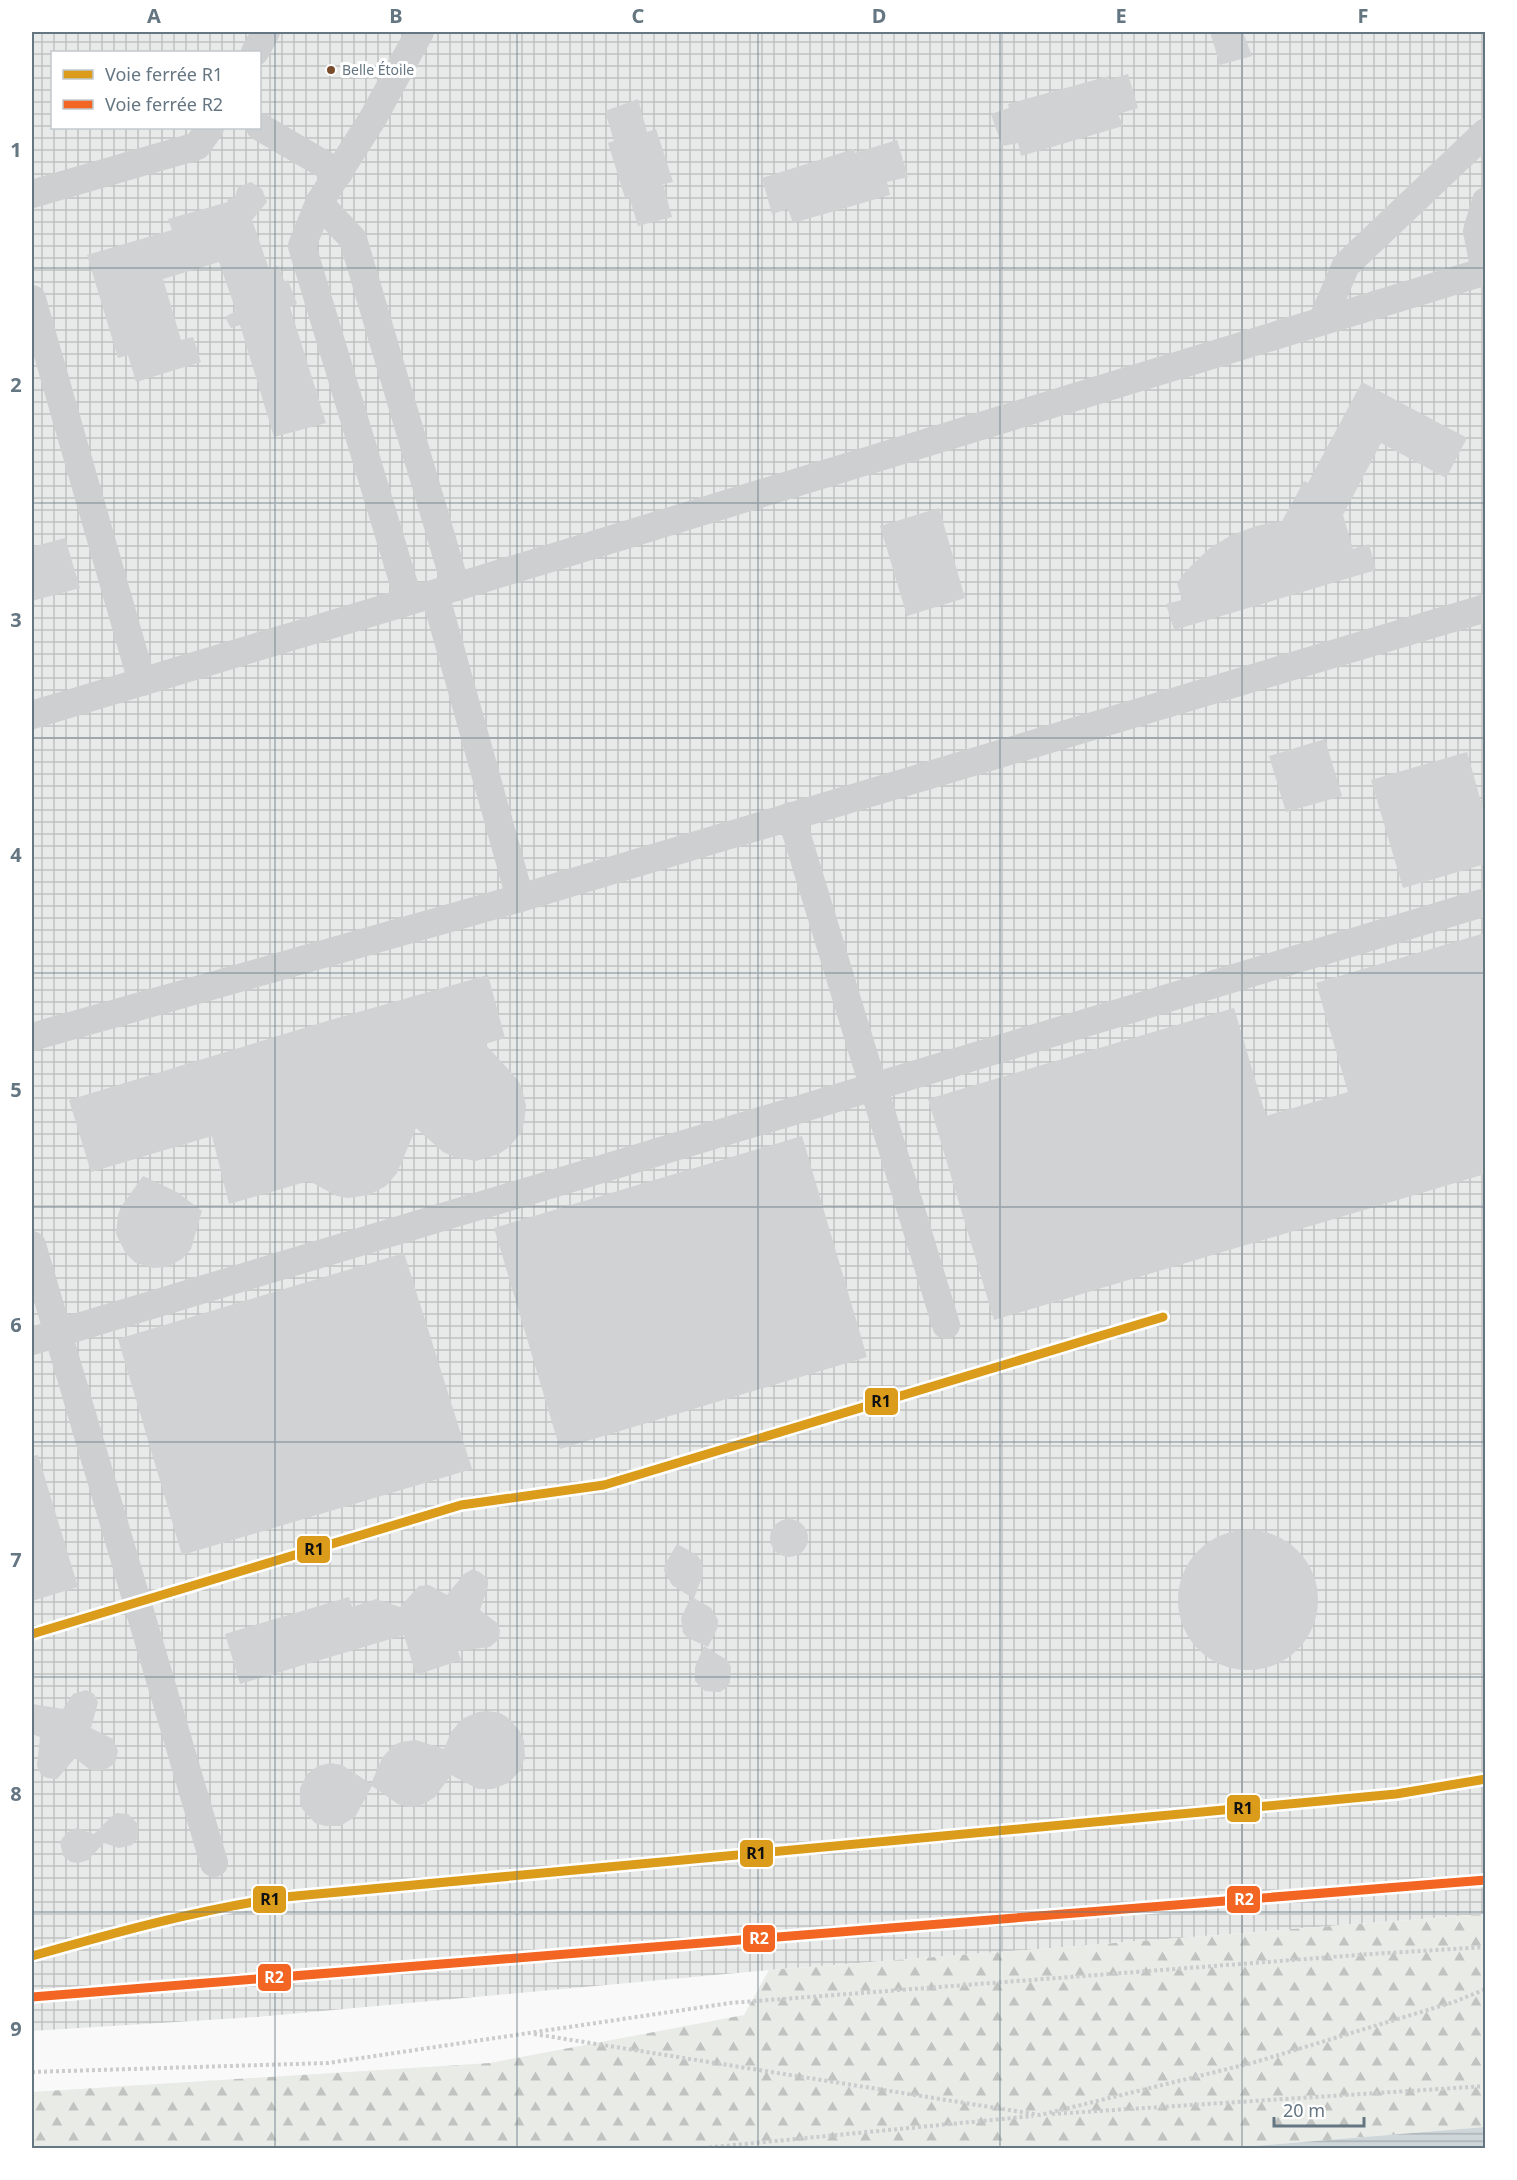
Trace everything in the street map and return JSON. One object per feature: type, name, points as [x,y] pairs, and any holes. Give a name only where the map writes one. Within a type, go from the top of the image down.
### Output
[{"type":"street","points":[[256,51],[267,32]]},
{"type":"street","points":[[420,32],[339,174],[319,203],[302,246],[433,594]]},
{"type":"street","points":[[261,128],[339,174]]},
{"type":"street","points":[[32,194],[196,146],[209,129]]},
{"type":"street","points":[[1322,321],[1346,265],[1485,132]]},
{"type":"street","points":[[32,715],[1485,271],[1477,231],[1485,201]]},
{"type":"street","points":[[319,203],[352,239],[433,594],[520,898]]},
{"type":"street","points":[[32,299],[142,682]]},
{"type":"street","points":[[32,1037],[520,898],[1485,608]]},
{"type":"street","points":[[791,816],[946,1325]]},
{"type":"street","points":[[44,1337],[1485,902]]},
{"type":"street","points":[[32,1245],[44,1337],[214,1863]]},
{"type":"path","points":[[32,2072],[328,2063],[730,2003],[1485,1947]]},
{"type":"path","points":[[530,2034],[1040,2115],[1252,2063],[1454,2002],[1485,1989]]},
{"type":"path","points":[[703,2148],[1040,2115],[1485,2086]]},
{"type":"shaded area","points":[[32,32],[1485,32],[1485,1914],[769,1970],[257,2017],[32,2031]]},
{"type":"shaded area","points":[[1485,2127],[1485,2148],[1229,2148]]},
{"type":"green space","points":[[1485,1914],[1485,2127],[1229,2148],[32,2148],[32,2092],[490,2063],[744,2015],[769,1970]]},
{"type":"building","points":[[1210,32],[1243,32],[1252,56],[1220,65]]},
{"type":"building","points":[[1128,74],[1138,108],[1118,114],[1123,126],[1021,156],[1018,143],[1002,146],[991,114],[1009,108],[1008,104],[1109,76],[1108,80]]},
{"type":"building","points":[[638,99],[647,132],[656,129],[673,182],[663,184],[672,217],[638,226],[629,196],[625,198],[608,143],[614,141],[605,111]]},
{"type":"building","points":[[897,140],[908,177],[887,182],[890,195],[793,223],[788,209],[772,214],[762,178],[854,149],[855,153]]},
{"type":"building","points":[[251,182],[262,189],[267,202],[252,220],[269,269],[278,266],[285,282],[288,280],[297,304],[290,307],[326,423],[274,437],[240,325],[231,328],[225,317],[236,311],[219,262],[163,279],[181,340],[193,337],[201,362],[136,382],[128,355],[118,358],[87,255],[172,230],[168,219],[228,202],[227,200],[235,197],[238,187]]},
{"type":"building","points":[[1362,382],[1467,438],[1446,478],[1381,443],[1343,515],[1353,549],[1369,544],[1376,570],[1174,630],[1166,604],[1182,600],[1177,583],[1185,572],[1211,547],[1232,535],[1256,526],[1282,521],[1304,481],[1308,483]]},
{"type":"building","points":[[939,508],[965,598],[907,616],[880,526]]},
{"type":"building","points":[[65,538],[80,588],[32,601],[32,547]]},
{"type":"building","points":[[1325,739],[1342,796],[1286,812],[1269,756]]},
{"type":"building","points":[[1467,752],[1485,816],[1485,864],[1403,888],[1371,780]]},
{"type":"building","points":[[1485,933],[1485,1174],[994,1320],[928,1099],[1234,1008],[1266,1116],[1348,1092],[1316,983]]},
{"type":"building","points":[[488,975],[505,1038],[485,1044],[517,1079],[522,1088],[526,1106],[520,1134],[509,1147],[499,1154],[476,1161],[454,1157],[443,1152],[416,1128],[397,1173],[386,1186],[369,1195],[347,1198],[337,1196],[309,1181],[229,1204],[212,1136],[91,1172],[69,1100],[327,1021]]},
{"type":"building","points":[[802,1136],[867,1357],[560,1449],[494,1228]]},
{"type":"building","points":[[143,1176],[177,1192],[202,1211],[191,1249],[182,1259],[167,1267],[153,1268],[136,1263],[126,1254],[116,1234],[121,1207]]},
{"type":"building","points":[[404,1253],[472,1469],[182,1555],[118,1339]]},
{"type":"building","points":[[38,1455],[78,1587],[32,1601],[32,1456]]},
{"type":"building","points":[[789,1519],[802,1525],[808,1538],[802,1551],[789,1557],[776,1551],[770,1538],[776,1525]]},
{"type":"building","points":[[1248,1530],[1275,1535],[1298,1550],[1313,1573],[1318,1600],[1313,1627],[1298,1650],[1275,1665],[1248,1670],[1221,1665],[1198,1650],[1183,1627],[1178,1600],[1183,1573],[1198,1550],[1221,1535]]},
{"type":"building","points":[[677,1544],[697,1555],[702,1562],[703,1575],[694,1598],[711,1608],[718,1620],[718,1627],[708,1647],[688,1638],[683,1633],[681,1618],[691,1597],[672,1585],[664,1571],[665,1564]]},
{"type":"building","points":[[473,1569],[488,1579],[480,1610],[497,1623],[500,1630],[499,1639],[490,1647],[458,1651],[461,1660],[416,1675],[404,1635],[240,1684],[225,1634],[349,1597],[352,1607],[376,1599],[400,1607],[419,1586],[429,1585],[447,1595],[464,1574]]},
{"type":"building","points":[[704,1646],[727,1660],[731,1667],[730,1682],[720,1692],[705,1691],[695,1681],[695,1667]]},
{"type":"building","points":[[86,1690],[94,1694],[98,1702],[91,1728],[113,1739],[118,1751],[115,1763],[105,1770],[95,1771],[75,1758],[57,1779],[47,1778],[41,1775],[37,1766],[40,1737],[32,1734],[32,1704],[63,1709],[73,1694]]},
{"type":"building","points":[[487,1711],[500,1713],[507,1717],[519,1730],[524,1741],[525,1758],[519,1772],[508,1783],[493,1789],[478,1789],[451,1775],[435,1797],[424,1804],[411,1807],[398,1804],[372,1786],[355,1817],[340,1826],[315,1823],[303,1810],[300,1804],[300,1788],[307,1774],[318,1766],[330,1763],[342,1765],[371,1784],[382,1758],[394,1745],[416,1740],[444,1749],[451,1732],[462,1719]]},
{"type":"building","points":[[117,1813],[128,1814],[138,1824],[138,1838],[132,1845],[119,1848],[104,1843],[88,1860],[78,1863],[71,1862],[63,1856],[60,1842],[66,1833],[76,1828],[94,1834]]},
{"type":"rail line","name":"R1","points":[[32,1634],[461,1505],[604,1485],[1163,1317]]},
{"type":"rail line","name":"R1","points":[[32,1956],[189,1915],[285,1897],[1396,1794],[1486,1779]]},
{"type":"rail line","name":"R2","points":[[32,1997],[1486,1880]]},
{"type":"place","name":"Belle Étoile","points":[[331,70]]}]
